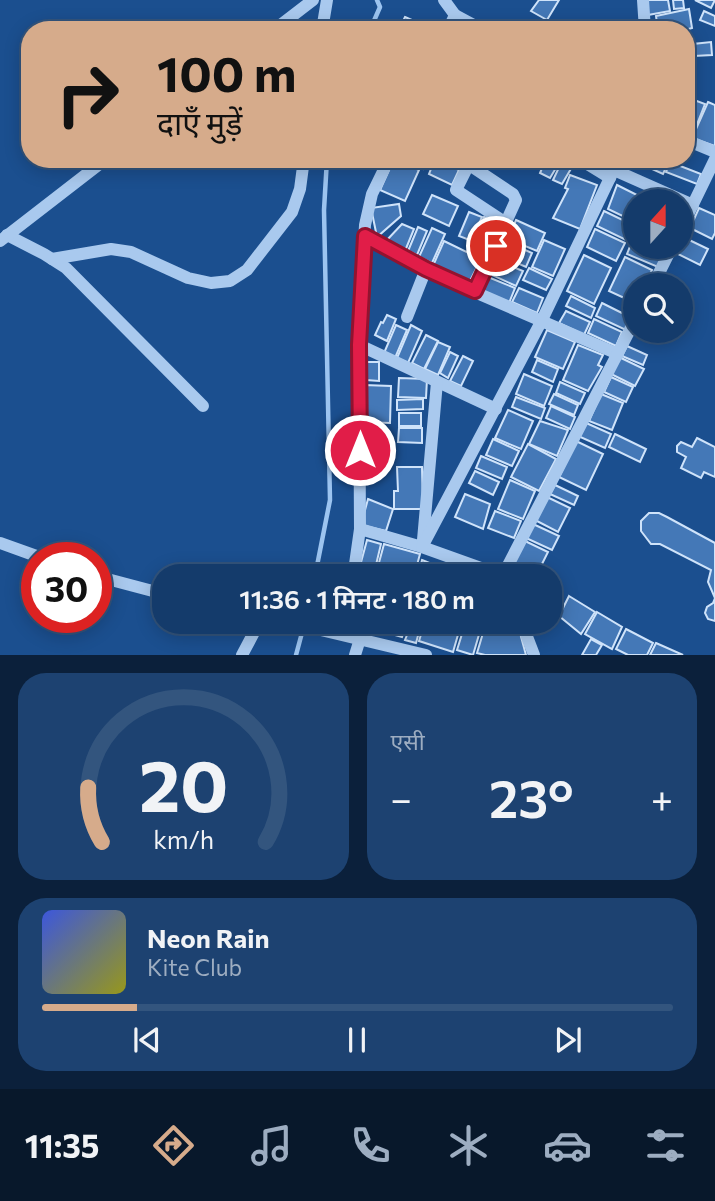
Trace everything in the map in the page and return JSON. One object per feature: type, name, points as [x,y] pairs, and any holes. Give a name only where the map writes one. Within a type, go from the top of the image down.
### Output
[{"type":"street","points":[[286,21],[313,0]]},
{"type":"street","points":[[324,21],[327,0]]},
{"type":"street","points":[[444,0],[455,15],[466,21]]},
{"type":"street","points":[[643,0],[644,21]]},
{"type":"street","points":[[452,21],[455,15]]},
{"type":"street","points":[[695,144],[715,152]]},
{"type":"street","points":[[693,205],[715,159]]},
{"type":"street","points":[[94,168],[4,238],[66,268],[203,406]]},
{"type":"street","points":[[52,259],[111,249],[131,252],[188,278],[211,283],[230,281],[247,270],[292,212],[300,189],[303,168]]},
{"type":"street","points":[[355,564],[360,529],[359,345],[365,225],[372,194],[385,168]]},
{"type":"street","points":[[467,168],[456,190],[506,223]]},
{"type":"street","points":[[475,291],[516,202],[515,197],[478,168]]},
{"type":"street","points":[[422,547],[542,320],[614,169],[658,189]]},
{"type":"street","points":[[365,236],[426,269],[618,354]]},
{"type":"street","points":[[407,317],[426,269]]},
{"type":"street","points":[[509,564],[624,343]]},
{"type":"street","points":[[359,345],[496,409]]},
{"type":"street","points":[[422,547],[437,382]]},
{"type":"street","points":[[360,529],[471,564]]},
{"type":"street","points":[[0,543],[21,550]]},
{"type":"street","points":[[112,580],[152,591]]},
{"type":"street","points":[[242,655],[253,634]]},
{"type":"street","points":[[339,634],[426,655]]},
{"type":"street","points":[[526,634],[534,655]]},
{"type":"street","points":[[355,655],[360,639]]},
{"type":"building","points":[[539,0],[559,0],[547,20],[531,11]]},
{"type":"building","points":[[648,0],[668,0],[670,11],[648,15]]},
{"type":"building","points":[[673,0],[683,0],[684,8],[674,9]]},
{"type":"building","points":[[695,0],[715,0],[711,8]]},
{"type":"building","points":[[689,9],[691,21],[657,21],[656,16]]},
{"type":"building","points":[[704,11],[715,16],[715,26],[700,20]]},
{"type":"building","points":[[711,42],[712,55],[695,56],[695,44]]},
{"type":"building","points":[[695,100],[705,104],[695,129]]},
{"type":"building","points":[[708,102],[715,105],[715,146],[695,139],[695,131]]},
{"type":"building","points":[[390,168],[419,170],[405,201],[380,190]]},
{"type":"building","points":[[431,168],[459,170],[452,185],[429,174]]},
{"type":"building","points":[[542,168],[556,168],[550,178],[540,173]]},
{"type":"building","points":[[559,168],[571,168],[562,184],[553,180]]},
{"type":"building","points":[[650,168],[666,168],[663,174]]},
{"type":"building","points":[[668,168],[686,168],[701,174],[697,184],[666,172]]},
{"type":"building","points":[[570,175],[597,185],[580,229],[553,218],[568,189],[565,188]]},
{"type":"building","points":[[617,185],[625,189],[623,216],[608,209]]},
{"type":"building","points":[[432,195],[458,206],[449,226],[423,214]]},
{"type":"building","points":[[399,204],[401,216],[377,237],[371,208]]},
{"type":"building","points":[[699,208],[715,215],[715,233],[712,239],[693,230],[693,221]]},
{"type":"building","points":[[604,211],[623,220],[623,239],[597,226]]},
{"type":"building","points":[[469,212],[482,217],[472,241],[459,236]]},
{"type":"building","points":[[484,217],[500,224],[489,250],[473,244]]},
{"type":"building","points":[[516,220],[545,233],[537,251],[508,239]]},
{"type":"building","points":[[402,224],[414,229],[405,251],[386,241]]},
{"type":"building","points":[[418,227],[427,231],[417,255],[408,251]]},
{"type":"building","points":[[432,228],[445,234],[432,263],[419,257]]},
{"type":"building","points":[[595,229],[623,242],[616,261],[587,247]]},
{"type":"building","points":[[544,240],[565,249],[553,276],[532,267]]},
{"type":"building","points":[[444,241],[481,259],[468,285],[432,268]]},
{"type":"building","points":[[507,242],[532,253],[526,267],[501,256]]},
{"type":"building","points":[[693,242],[708,249],[700,265],[688,259],[693,259]]},
{"type":"building","points":[[584,255],[611,268],[594,304],[567,291]]},
{"type":"building","points":[[624,259],[652,270],[651,273],[623,273],[623,297],[609,291]]},
{"type":"building","points":[[639,259],[661,259],[658,267]]},
{"type":"building","points":[[496,260],[523,271],[516,286],[490,274]]},
{"type":"building","points":[[529,268],[552,279],[546,290],[523,280]]},
{"type":"building","points":[[488,277],[515,288],[509,303],[482,292]]},
{"type":"building","points":[[519,288],[543,298],[537,313],[512,302]]},
{"type":"building","points":[[571,296],[595,308],[591,318],[566,306]]},
{"type":"building","points":[[602,303],[623,314],[623,329],[596,316]]},
{"type":"building","points":[[566,311],[590,322],[584,335],[559,323]]},
{"type":"building","points":[[387,315],[396,319],[387,341],[375,335]]},
{"type":"building","points":[[594,319],[622,332],[616,346],[588,333]]},
{"type":"building","points":[[396,325],[407,330],[395,358],[384,353]]},
{"type":"building","points":[[411,325],[422,331],[408,363],[397,358]]},
{"type":"building","points":[[547,330],[575,342],[563,369],[535,357]]},
{"type":"building","points":[[426,335],[438,341],[424,369],[412,363]]},
{"type":"building","points":[[438,342],[450,347],[438,375],[425,369]]},
{"type":"building","points":[[578,345],[603,355],[598,365],[602,367],[588,391],[563,380]]},
{"type":"building","points":[[627,346],[647,355],[643,365],[622,356]]},
{"type":"building","points":[[450,352],[458,356],[448,378],[440,373]]},
{"type":"building","points":[[463,356],[473,361],[461,386],[450,381]]},
{"type":"building","points":[[619,357],[644,369],[635,386],[611,374]]},
{"type":"building","points":[[537,360],[558,369],[553,382],[532,372]]},
{"type":"building","points":[[366,362],[379,362],[379,381],[366,380]]},
{"type":"building","points":[[524,374],[552,386],[544,406],[516,394]]},
{"type":"building","points":[[611,377],[633,387],[626,402],[604,392]]},
{"type":"building","points":[[399,378],[427,379],[426,398],[398,397]]},
{"type":"building","points":[[560,382],[585,393],[580,404],[556,393]]},
{"type":"building","points":[[364,385],[391,386],[390,423],[363,422]]},
{"type":"building","points":[[554,394],[578,405],[574,415],[549,404]]},
{"type":"building","points":[[601,394],[623,403],[612,430],[589,421]]},
{"type":"building","points":[[516,397],[545,408],[541,419],[512,407]]},
{"type":"building","points":[[423,399],[423,409],[397,410],[397,400]]},
{"type":"building","points":[[551,406],[575,417],[570,429],[546,418]]},
{"type":"building","points":[[508,410],[533,421],[521,449],[495,438]]},
{"type":"building","points":[[399,413],[421,413],[421,426],[399,426]]},
{"type":"building","points":[[540,421],[568,430],[557,456],[529,444]]},
{"type":"building","points":[[584,422],[611,434],[605,448],[578,436]]},
{"type":"building","points":[[399,428],[422,428],[422,443],[398,442]]},
{"type":"building","points":[[615,434],[646,449],[640,462],[609,447]]},
{"type":"building","points":[[697,438],[715,447],[715,477],[704,472],[701,478],[681,468],[686,457],[677,452],[677,446],[681,442],[692,447]]},
{"type":"building","points":[[493,439],[519,451],[512,466],[486,455]]},
{"type":"building","points":[[576,441],[603,454],[586,490],[559,477]]},
{"type":"building","points":[[528,444],[556,459],[539,491],[511,477]]},
{"type":"building","points":[[481,456],[507,467],[502,479],[476,468]]},
{"type":"building","points":[[397,467],[422,467],[423,509],[394,509],[394,491],[398,491]]},
{"type":"building","points":[[475,471],[499,482],[493,495],[469,483]]},
{"type":"building","points":[[510,480],[535,491],[523,519],[498,509]]},
{"type":"building","points":[[555,485],[578,496],[574,505],[550,494]]},
{"type":"building","points":[[465,494],[490,504],[483,529],[455,517]]},
{"type":"building","points":[[547,497],[570,508],[558,532],[535,520]]},
{"type":"building","points":[[368,499],[393,509],[386,531],[361,525]]},
{"type":"building","points":[[495,511],[521,521],[514,538],[488,528]]},
{"type":"building","points":[[649,513],[659,513],[715,543],[715,598],[708,582],[711,570],[660,544],[651,544],[641,531],[641,521]]},
{"type":"building","points":[[533,524],[559,536],[552,550],[526,538]]},
{"type":"building","points":[[367,540],[381,544],[376,564],[361,564]]},
{"type":"building","points":[[525,541],[548,552],[542,564],[513,564]]},
{"type":"building","points":[[384,544],[420,554],[417,564],[379,564]]},
{"type":"building","points":[[569,596],[595,612],[581,634],[562,618],[562,610]]},
{"type":"building","points":[[715,598],[715,621],[708,619],[705,613]]},
{"type":"building","points":[[597,612],[622,627],[612,649],[585,634]]},
{"type":"building","points":[[626,629],[653,643],[647,655],[628,655],[616,649]]},
{"type":"building","points":[[403,634],[418,634],[416,643],[405,640],[407,635]]},
{"type":"building","points":[[421,634],[458,634],[453,652],[419,641]]},
{"type":"building","points":[[462,634],[479,634],[473,655],[457,650]]},
{"type":"building","points":[[483,634],[520,634],[526,655],[485,655],[477,653]]},
{"type":"building","points":[[591,639],[602,645],[596,655],[582,655]]},
{"type":"building","points":[[656,643],[683,655],[650,655]]},
{"type":"waterway","points":[[374,21],[380,7],[377,0]]},
{"type":"waterway","points":[[317,564],[330,500],[324,210],[326,168]]},
{"type":"waterway","points":[[296,655],[302,634]]},
{"type":"route","points":[[360,450],[359,345],[365,236],[426,269],[475,291],[496,246]]}]
